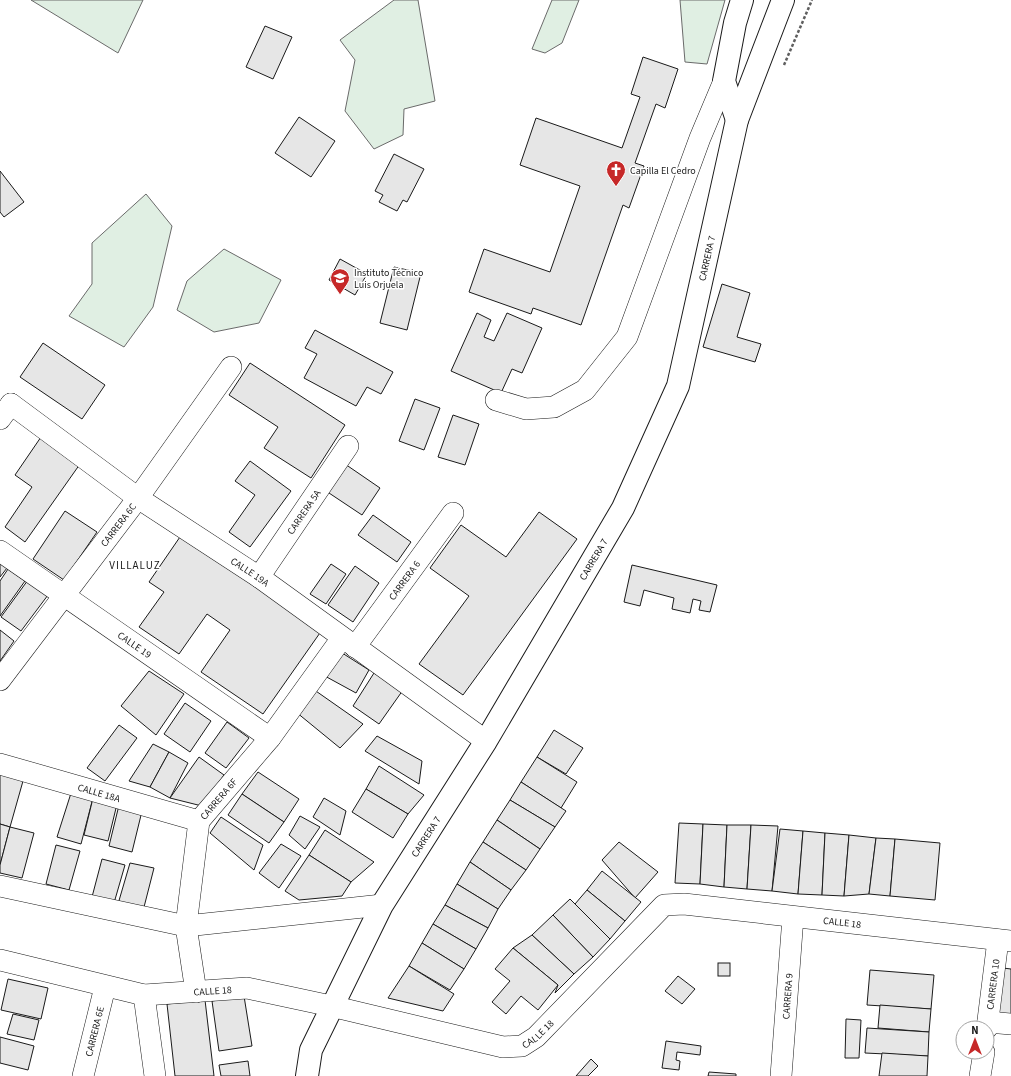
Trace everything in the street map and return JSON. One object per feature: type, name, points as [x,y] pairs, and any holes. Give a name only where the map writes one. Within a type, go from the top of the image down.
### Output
[{"type":"street","points":[[496,400],[526,409],[554,407],[585,390],[627,337],[700,138],[724,81],[735,23],[742,0]]},
{"type":"street","name":"CARRERA 7","points":[[307,1076],[311,1050],[331,1006],[382,905],[486,741],[623,508],[678,386],[737,120],[783,0]]},
{"type":"street","points":[[724,81],[737,120]]},
{"type":"street","name":"CARRERA 6C","points":[[0,680],[65,597],[138,498],[231,367]]},
{"type":"street","name":"CALLE 19A","points":[[4,409],[259,577],[348,643],[486,741]]},
{"type":"street","name":"CARRERA 5A","points":[[259,577],[348,446]]},
{"type":"street","name":"CARRERA 6","points":[[348,643],[453,513]]},
{"type":"street","name":"CALLE 19","points":[[0,552],[270,738]]},
{"type":"street","name":"CARRERA 6F","points":[[196,992],[186,926],[199,821],[348,643]]},
{"type":"street","name":"CALLE 18A","points":[[0,764],[199,821]]},
{"type":"street","points":[[0,886],[186,926],[382,905]]},
{"type":"street","name":"CALLE 18","points":[[0,960],[104,987],[144,995],[247,988],[331,1006],[503,1047],[522,1046],[536,1037],[664,905],[684,904],[1005,940]]},
{"type":"street","name":"CARRERA 9","points":[[781,1076],[793,917]]},
{"type":"street","name":"CARRERA 10","points":[[988,1020],[1005,940]]},
{"type":"street","name":"CARRERA 6E","points":[[83,1076],[104,987]]},
{"type":"street","points":[[144,995],[155,1076]]},
{"type":"street","points":[[995,1025],[1011,1024]]},
{"type":"street","points":[[980,1076],[983,1060]]},
{"type":"green space","points":[[31,0],[143,0],[118,53]]},
{"type":"green space","points":[[394,0],[418,0],[435,101],[404,109],[403,135],[374,149],[345,111],[355,60],[340,40]]},
{"type":"green space","points":[[552,0],[579,0],[562,43],[545,53],[532,49]]},
{"type":"green space","points":[[680,0],[725,0],[707,64],[685,62]]},
{"type":"green space","points":[[146,194],[172,226],[153,307],[124,347],[69,316],[92,284],[92,243]]},
{"type":"green space","points":[[224,249],[281,280],[259,323],[214,332],[177,310],[187,281]]},
{"type":"building","points":[[265,26],[292,37],[273,79],[246,67]]},
{"type":"building","points":[[643,57],[678,69],[665,108],[656,104],[635,163],[644,166],[629,208],[623,205],[581,325],[533,308],[531,314],[469,292],[484,249],[550,272],[580,186],[520,165],[536,118],[622,148],[640,97],[631,94]]},
{"type":"building","points":[[299,117],[335,141],[311,177],[275,153]]},
{"type":"building","points":[[394,154],[424,169],[407,202],[403,200],[397,211],[379,202],[383,195],[375,191]]},
{"type":"building","points":[[0,171],[24,202],[4,217],[0,212]]},
{"type":"building","points":[[340,259],[367,274],[355,295],[329,280]]},
{"type":"building","points":[[394,267],[421,273],[407,330],[380,323]]},
{"type":"building","points":[[722,284],[750,293],[737,337],[761,344],[755,362],[703,347]]},
{"type":"building","points":[[477,313],[491,320],[484,337],[494,341],[507,313],[542,328],[522,373],[512,369],[501,393],[451,371]]},
{"type":"building","points":[[315,330],[393,372],[381,394],[367,387],[356,406],[304,378],[317,354],[305,348]]},
{"type":"building","points":[[43,343],[105,385],[82,419],[20,377]]},
{"type":"building","points":[[250,363],[345,425],[311,478],[264,448],[278,427],[229,395]]},
{"type":"building","points":[[415,399],[440,408],[424,450],[399,441]]},
{"type":"building","points":[[453,415],[479,424],[465,465],[438,457]]},
{"type":"building","points":[[41,437],[80,464],[25,542],[5,527],[32,487],[15,475]]},
{"type":"building","points":[[250,461],[291,491],[250,547],[229,532],[255,495],[235,481]]},
{"type":"building","points":[[345,464],[380,488],[362,515],[326,491]]},
{"type":"building","points":[[65,511],[97,532],[64,580],[33,559]]},
{"type":"building","points":[[539,512],[577,539],[463,695],[419,664],[469,596],[430,568],[461,525],[506,557]]},
{"type":"building","points":[[373,515],[411,542],[397,562],[358,535]]},
{"type":"building","points":[[182,534],[322,630],[263,714],[201,672],[230,630],[207,614],[179,654],[139,627],[164,592],[149,582]]},
{"type":"building","points":[[0,563],[7,568],[0,577]]},
{"type":"building","points":[[331,564],[346,574],[326,604],[310,594]]},
{"type":"building","points":[[632,565],[717,585],[710,612],[699,610],[701,601],[693,599],[690,613],[672,609],[674,598],[644,590],[640,606],[624,602]]},
{"type":"building","points":[[355,566],[379,583],[353,622],[328,605]]},
{"type":"building","points":[[8,569],[25,581],[0,616],[0,581]]},
{"type":"building","points":[[28,580],[48,595],[21,631],[1,617]]},
{"type":"building","points":[[0,630],[14,641],[0,661]]},
{"type":"building","points":[[339,651],[369,670],[356,693],[323,675]]},
{"type":"building","points":[[149,671],[184,694],[156,735],[121,706]]},
{"type":"building","points":[[374,673],[403,690],[379,724],[353,706]]},
{"type":"building","points":[[313,689],[363,724],[340,748],[296,712]]},
{"type":"building","points":[[185,703],[211,721],[190,752],[164,734]]},
{"type":"building","points":[[227,722],[249,738],[226,768],[205,753]]},
{"type":"building","points":[[119,725],[137,738],[105,781],[87,768]]},
{"type":"building","points":[[554,730],[583,748],[566,774],[537,757]]},
{"type":"building","points":[[377,736],[422,761],[419,784],[365,751]]},
{"type":"building","points":[[153,744],[169,752],[150,787],[129,781]]},
{"type":"building","points":[[169,752],[188,763],[170,798],[150,787]]},
{"type":"building","points":[[199,757],[224,775],[202,806],[170,798]]},
{"type":"building","points":[[537,757],[577,782],[561,808],[521,782]]},
{"type":"building","points":[[379,766],[424,795],[408,814],[366,789]]},
{"type":"building","points":[[258,772],[299,799],[284,822],[242,794]]},
{"type":"building","points":[[0,774],[23,781],[10,827],[0,824]]},
{"type":"building","points":[[521,782],[566,811],[555,827],[510,800]]},
{"type":"building","points":[[366,789],[408,814],[393,838],[352,812]]},
{"type":"building","points":[[72,790],[94,794],[81,844],[57,837]]},
{"type":"building","points":[[94,794],[118,800],[108,841],[84,835]]},
{"type":"building","points":[[242,794],[284,822],[269,843],[228,815]]},
{"type":"building","points":[[324,798],[346,811],[340,835],[313,817]]},
{"type":"building","points":[[510,800],[555,827],[540,849],[497,820]]},
{"type":"building","points":[[120,801],[143,807],[132,852],[109,846]]},
{"type":"building","points":[[300,816],[320,827],[305,849],[289,835]]},
{"type":"building","points":[[221,817],[263,845],[254,870],[210,833]]},
{"type":"building","points":[[497,820],[540,849],[526,870],[483,842]]},
{"type":"building","points":[[679,823],[703,824],[700,884],[675,883]]},
{"type":"building","points":[[0,824],[10,827],[0,865]]},
{"type":"building","points":[[703,824],[727,825],[724,887],[700,884]]},
{"type":"building","points":[[727,825],[751,825],[747,889],[724,887]]},
{"type":"building","points":[[751,825],[778,826],[772,891],[747,889]]},
{"type":"building","points":[[10,827],[34,833],[22,878],[0,873],[0,865]]},
{"type":"building","points":[[780,829],[803,831],[798,894],[772,891]]},
{"type":"building","points":[[325,830],[374,862],[351,882],[309,855]]},
{"type":"building","points":[[803,831],[825,833],[822,895],[798,894]]},
{"type":"building","points":[[825,833],[849,835],[844,896],[822,895]]},
{"type":"building","points":[[849,835],[876,838],[869,894],[844,896]]},
{"type":"building","points":[[876,838],[895,839],[890,896],[869,894]]},
{"type":"building","points":[[895,839],[940,843],[935,900],[890,896]]},
{"type":"building","points":[[483,842],[526,870],[511,890],[470,862]]},
{"type":"building","points":[[619,842],[658,872],[635,898],[602,860]]},
{"type":"building","points":[[281,844],[301,856],[279,888],[259,873]]},
{"type":"building","points":[[56,845],[80,851],[69,890],[46,884]]},
{"type":"building","points":[[309,855],[351,882],[342,896],[299,900],[285,891]]},
{"type":"building","points":[[102,859],[125,865],[114,903],[92,897]]},
{"type":"building","points":[[470,862],[511,890],[498,909],[457,884]]},
{"type":"building","points":[[130,863],[154,868],[143,911],[118,904]]},
{"type":"building","points":[[602,871],[641,902],[625,921],[587,890]]},
{"type":"building","points":[[457,884],[498,909],[488,928],[445,905]]},
{"type":"building","points":[[587,890],[625,921],[610,939],[575,904]]},
{"type":"building","points":[[570,899],[610,939],[593,957],[553,915]]},
{"type":"building","points":[[445,905],[488,928],[476,949],[433,924]]},
{"type":"building","points":[[553,915],[593,957],[574,974],[532,935]]},
{"type":"building","points":[[433,924],[476,949],[464,969],[422,943]]},
{"type":"building","points":[[532,935],[574,974],[555,993],[558,985],[513,948]]},
{"type":"building","points":[[422,943],[464,969],[450,990],[409,966]]},
{"type":"building","points":[[513,948],[558,985],[538,1010],[521,996],[506,1014],[492,1002],[510,981],[495,969]]},
{"type":"building","points":[[718,963],[730,963],[730,976],[718,976]]},
{"type":"building","points":[[409,966],[454,994],[443,1011],[388,998]]},
{"type":"building","points":[[1003,968],[1011,969],[1011,1015],[998,1014]]},
{"type":"building","points":[[870,970],[934,975],[931,1009],[867,1005]]},
{"type":"building","points":[[678,976],[695,989],[682,1004],[665,991]]},
{"type":"building","points":[[8,979],[48,988],[41,1019],[1,1010]]},
{"type":"building","points":[[244,996],[252,1046],[219,1051],[212,1001]]},
{"type":"building","points":[[205,1000],[214,1076],[175,1076],[167,1004]]},
{"type":"building","points":[[880,1005],[931,1009],[929,1032],[878,1028]]},
{"type":"building","points":[[13,1014],[39,1020],[34,1040],[7,1034]]},
{"type":"building","points":[[846,1019],[861,1020],[859,1058],[845,1058]]},
{"type":"building","points":[[867,1028],[929,1032],[928,1056],[865,1053]]},
{"type":"building","points":[[0,1037],[34,1046],[28,1070],[0,1063]]},
{"type":"building","points":[[666,1041],[701,1046],[700,1055],[677,1052],[676,1060],[680,1061],[679,1070],[662,1068]]},
{"type":"building","points":[[882,1053],[928,1056],[927,1076],[879,1076]]},
{"type":"building","points":[[591,1059],[598,1066],[588,1076],[576,1076]]},
{"type":"building","points":[[248,1061],[250,1076],[221,1076],[219,1065]]},
{"type":"building","points":[[709,1072],[736,1074],[736,1076],[708,1076]]},
{"type":"place","name":"Capilla El Cedro","points":[[616,187]]},
{"type":"place","name":"Instituto Técnico Luis Orjuela","points":[[340,295]]},
{"type":"district","name":"VILLALUZ","points":[[135,565]]}]
